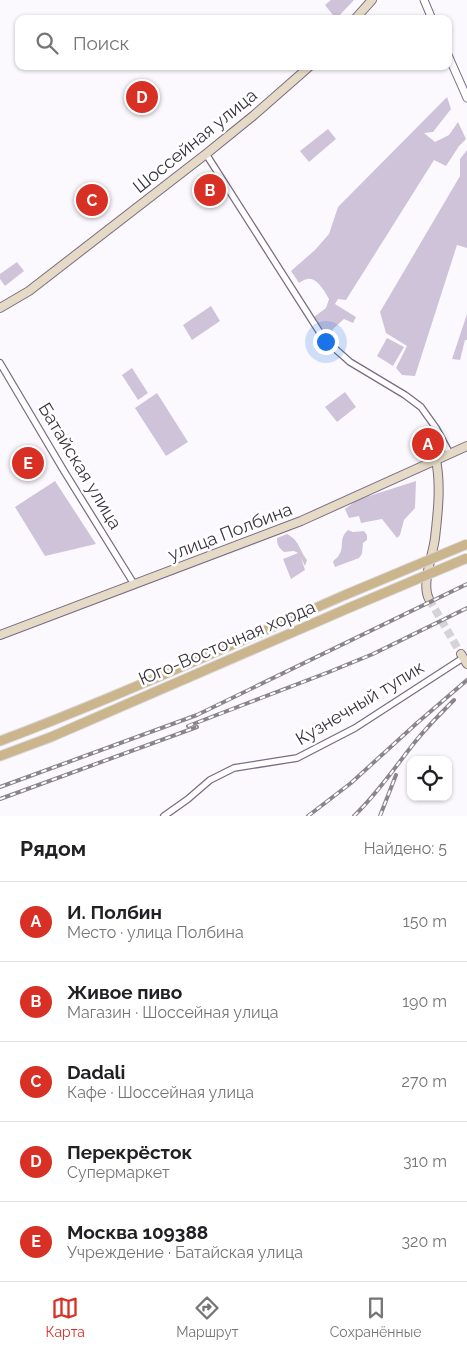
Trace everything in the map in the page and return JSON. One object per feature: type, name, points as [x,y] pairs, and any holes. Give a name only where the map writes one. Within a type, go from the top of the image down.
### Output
[{"type":"main road","points":[[359,15],[372,0]]},
{"type":"main road","name":"Шоссейная улица","points":[[0,308],[29,291],[206,154],[305,70]]},
{"type":"main road","name":"улица Полбина","points":[[0,635],[301,521],[467,446]]},
{"type":"main road","points":[[429,599],[426,589],[435,540],[439,484],[436,460]]},
{"type":"main road","name":"Юго-Восточная хорда","points":[[0,741],[192,662],[467,544]]},
{"type":"main road","name":"Юго-Восточная хорда","points":[[0,756],[50,737],[467,558]]},
{"type":"street","points":[[424,0],[430,15]]},
{"type":"street","points":[[452,64],[467,98]]},
{"type":"street","points":[[206,154],[324,339],[350,362],[405,395],[421,407],[436,428],[450,454]]},
{"type":"street","name":"Батайская улица","points":[[0,363],[134,584]]},
{"type":"street","name":"Кузнечный тупик","points":[[164,816],[210,780],[234,768],[297,758],[355,728],[464,659]]},
{"type":"shaded area","points":[[331,0],[354,0],[340,15],[333,15],[325,5]]},
{"type":"shaded area","points":[[447,97],[451,109],[433,132],[424,133],[435,142],[449,135],[458,122],[466,139],[446,166],[434,160],[346,300],[338,299],[335,304],[356,317],[353,323],[344,319],[334,328],[328,338],[314,317],[326,308],[329,299],[314,280],[307,279],[299,283],[291,271],[315,250],[329,234],[338,207]]},
{"type":"shaded area","points":[[328,129],[336,139],[309,162],[300,151]]},
{"type":"shaded area","points":[[467,150],[467,248],[457,245],[415,376],[402,375],[396,368],[407,346],[386,333],[380,312],[460,176],[460,159]]},
{"type":"shaded area","points":[[17,262],[24,271],[5,286],[0,279],[0,274]]},
{"type":"shaded area","points":[[211,306],[220,321],[192,340],[183,325]]},
{"type":"shaded area","points":[[467,314],[467,340],[465,340],[460,360],[452,359]]},
{"type":"shaded area","points":[[387,338],[404,347],[393,366],[377,356]]},
{"type":"shaded area","points":[[132,368],[148,393],[138,400],[122,375]]},
{"type":"shaded area","points":[[345,392],[356,407],[337,422],[325,407]]},
{"type":"shaded area","points":[[157,393],[188,442],[166,456],[135,408]]},
{"type":"shaded area","points":[[55,481],[96,544],[45,556],[15,507]]},
{"type":"shaded area","points":[[416,481],[415,508],[404,520],[400,535],[397,538],[382,519],[361,523],[359,516],[349,518],[345,509],[357,500]]},
{"type":"shaded area","points":[[348,530],[353,532],[364,531],[367,535],[367,540],[363,543],[362,554],[359,558],[335,567],[333,562],[341,552],[343,536]]},
{"type":"shaded area","points":[[287,534],[297,542],[307,560],[305,566],[301,558],[305,570],[291,579],[283,559],[298,553],[294,551],[284,552],[277,540],[277,538]]},
{"type":"tunnel","points":[[429,599],[461,654]]},
{"type":"railway","points":[[0,787],[197,715],[467,584]]},
{"type":"railway","points":[[188,726],[373,654],[467,608]]},
{"type":"railway","points":[[308,816],[351,783],[467,680]]},
{"type":"railway","points":[[354,816],[379,789],[420,736],[454,700]]},
{"type":"railway","points":[[0,799],[197,727]]},
{"type":"railway","points":[[380,816],[396,775]]},
{"type":"place","name":"Перекрёсток","points":[[142,97]]},
{"type":"place","name":"Живое пиво","points":[[210,190]]},
{"type":"place","name":"Dadali","points":[[92,200]]},
{"type":"place","name":"И. Полбин","points":[[428,444]]},
{"type":"place","name":"Москва 109388","points":[[28,463]]}]
